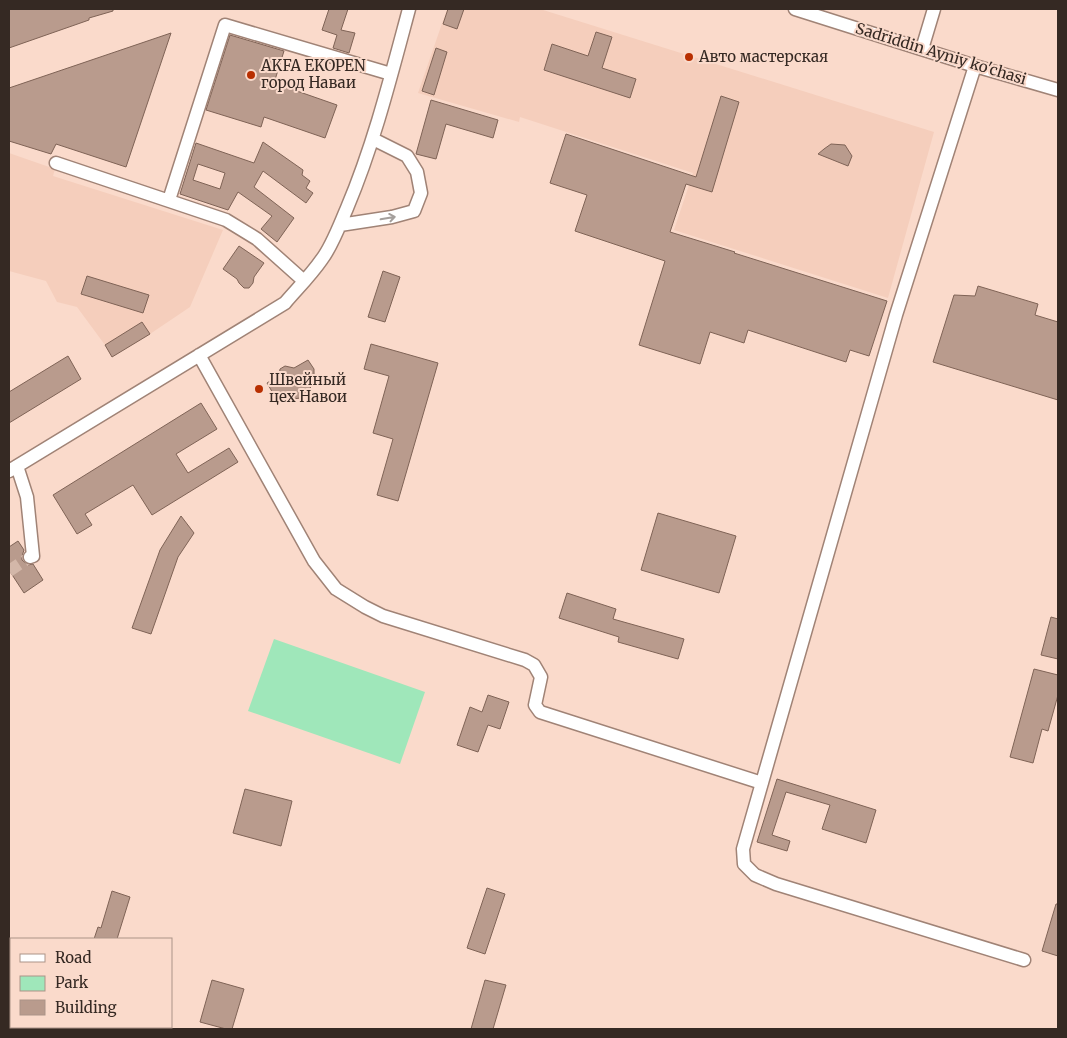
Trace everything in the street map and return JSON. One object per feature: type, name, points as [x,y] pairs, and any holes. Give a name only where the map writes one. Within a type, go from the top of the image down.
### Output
[{"type":"street","points":[[30,557],[33,556],[28,497],[13,468],[285,303],[323,259],[340,225],[373,138],[409,9]]},
{"type":"street","name":"Sadriddin Ayniy ko'chasi","points":[[795,9],[1058,90]]},
{"type":"street","points":[[922,49],[934,9]]},
{"type":"street","points":[[169,200],[225,25],[391,74]]},
{"type":"street","points":[[975,66],[896,315],[743,849],[744,864],[755,875],[776,884],[1024,960]]},
{"type":"street","points":[[340,225],[392,218],[414,211],[421,193],[417,172],[408,156],[373,138]]},
{"type":"street","points":[[56,163],[226,220],[256,239],[304,280]]},
{"type":"street","points":[[199,355],[314,561],[336,589],[383,616],[525,660],[534,665],[541,677],[535,705],[540,712],[762,782]]},
{"type":"shaded area","points":[[447,9],[540,9],[934,132],[888,298],[674,230],[693,173],[520,117],[519,122],[418,93]]},
{"type":"shaded area","points":[[9,153],[55,169],[53,176],[223,230],[190,307],[112,357],[77,307],[57,302],[46,281],[9,271]]},
{"type":"green space","points":[[274,639],[425,692],[400,764],[248,711]]},
{"type":"building","points":[[9,9],[113,9],[113,11],[9,48]]},
{"type":"building","points":[[329,9],[348,9],[341,30],[355,33],[349,53],[333,48],[337,35],[322,30]]},
{"type":"building","points":[[448,9],[464,9],[457,29],[443,24]]},
{"type":"building","points":[[596,32],[612,37],[602,68],[636,79],[630,98],[544,70],[552,44],[588,56]]},
{"type":"building","points":[[171,33],[126,167],[56,144],[51,154],[9,141],[9,88]]},
{"type":"building","points":[[230,35],[284,51],[274,83],[337,105],[325,138],[264,117],[261,127],[206,110]]},
{"type":"building","points":[[436,48],[447,52],[434,95],[422,91]]},
{"type":"building","points":[[721,96],[739,102],[712,192],[686,184],[670,232],[887,301],[869,356],[850,350],[846,362],[748,330],[744,343],[710,332],[700,364],[639,345],[665,261],[575,231],[587,195],[550,183],[566,134],[696,177]]},
{"type":"building","points":[[431,100],[498,120],[493,138],[446,124],[436,159],[416,154]]},
{"type":"building","points":[[263,142],[303,170],[302,175],[310,181],[306,188],[313,193],[306,203],[263,171],[254,187],[294,218],[277,242],[261,229],[272,216],[238,192],[228,210],[180,194],[196,143],[254,163]],"holes":[[[198,164],[225,173],[220,189],[193,180]]]},
{"type":"building","points":[[831,144],[845,145],[852,156],[848,166],[818,154]]},
{"type":"building","points":[[239,246],[264,263],[249,288],[244,288],[237,279],[223,269]]},
{"type":"building","points":[[383,271],[400,277],[385,322],[368,317]]},
{"type":"building","points":[[87,276],[149,295],[143,313],[81,294]]},
{"type":"building","points":[[978,286],[1038,304],[1035,315],[1058,322],[1058,400],[933,362],[954,295],[975,296]]},
{"type":"building","points":[[142,322],[150,334],[112,357],[105,345]]},
{"type":"building","points":[[371,344],[438,363],[398,501],[377,495],[393,439],[373,433],[389,376],[364,369]]},
{"type":"building","points":[[68,356],[81,379],[9,423],[9,392]]},
{"type":"building","points":[[308,360],[314,369],[314,379],[309,391],[300,398],[287,400],[274,395],[267,383],[279,376],[280,369],[285,366],[294,368]]},
{"type":"building","points":[[201,403],[217,429],[176,454],[188,473],[229,448],[238,462],[152,515],[133,485],[85,514],[92,525],[77,534],[53,495]]},
{"type":"building","points":[[658,513],[736,536],[719,593],[641,570]]},
{"type":"building","points":[[181,516],[194,533],[178,557],[151,634],[132,628],[160,550]]},
{"type":"building","points":[[18,541],[24,550],[22,560],[28,565],[33,564],[43,580],[24,593],[9,570],[9,547]]},
{"type":"building","points":[[567,593],[616,609],[613,619],[684,639],[678,659],[618,642],[619,637],[559,618]]},
{"type":"building","points":[[1051,617],[1058,619],[1058,659],[1041,655]]},
{"type":"building","points":[[1034,669],[1058,675],[1058,695],[1048,731],[1042,729],[1033,763],[1010,757]]},
{"type":"building","points":[[488,695],[509,702],[500,729],[488,725],[478,752],[457,745],[470,707],[482,712]]},
{"type":"building","points":[[777,779],[876,810],[866,843],[822,829],[830,805],[786,792],[772,835],[790,841],[787,851],[757,842]]},
{"type":"building","points":[[245,789],[292,801],[281,846],[233,833]]},
{"type":"building","points":[[487,888],[505,894],[485,954],[467,948]]},
{"type":"building","points":[[112,891],[130,897],[117,938],[94,938],[98,927],[101,928]]},
{"type":"building","points":[[1056,904],[1058,904],[1058,956],[1042,951]]},
{"type":"building","points":[[212,980],[244,989],[232,1029],[200,1022]]},
{"type":"building","points":[[485,980],[506,985],[493,1029],[471,1029]]},
{"type":"tunnel","points":[[9,571],[30,557]]},
{"type":"place","name":"Авто мастерская","points":[[689,57]]},
{"type":"place","name":"AKFA EKOPEN город Наваи","points":[[251,75]]},
{"type":"place","name":"Швейный цех Навои","points":[[259,389]]}]
